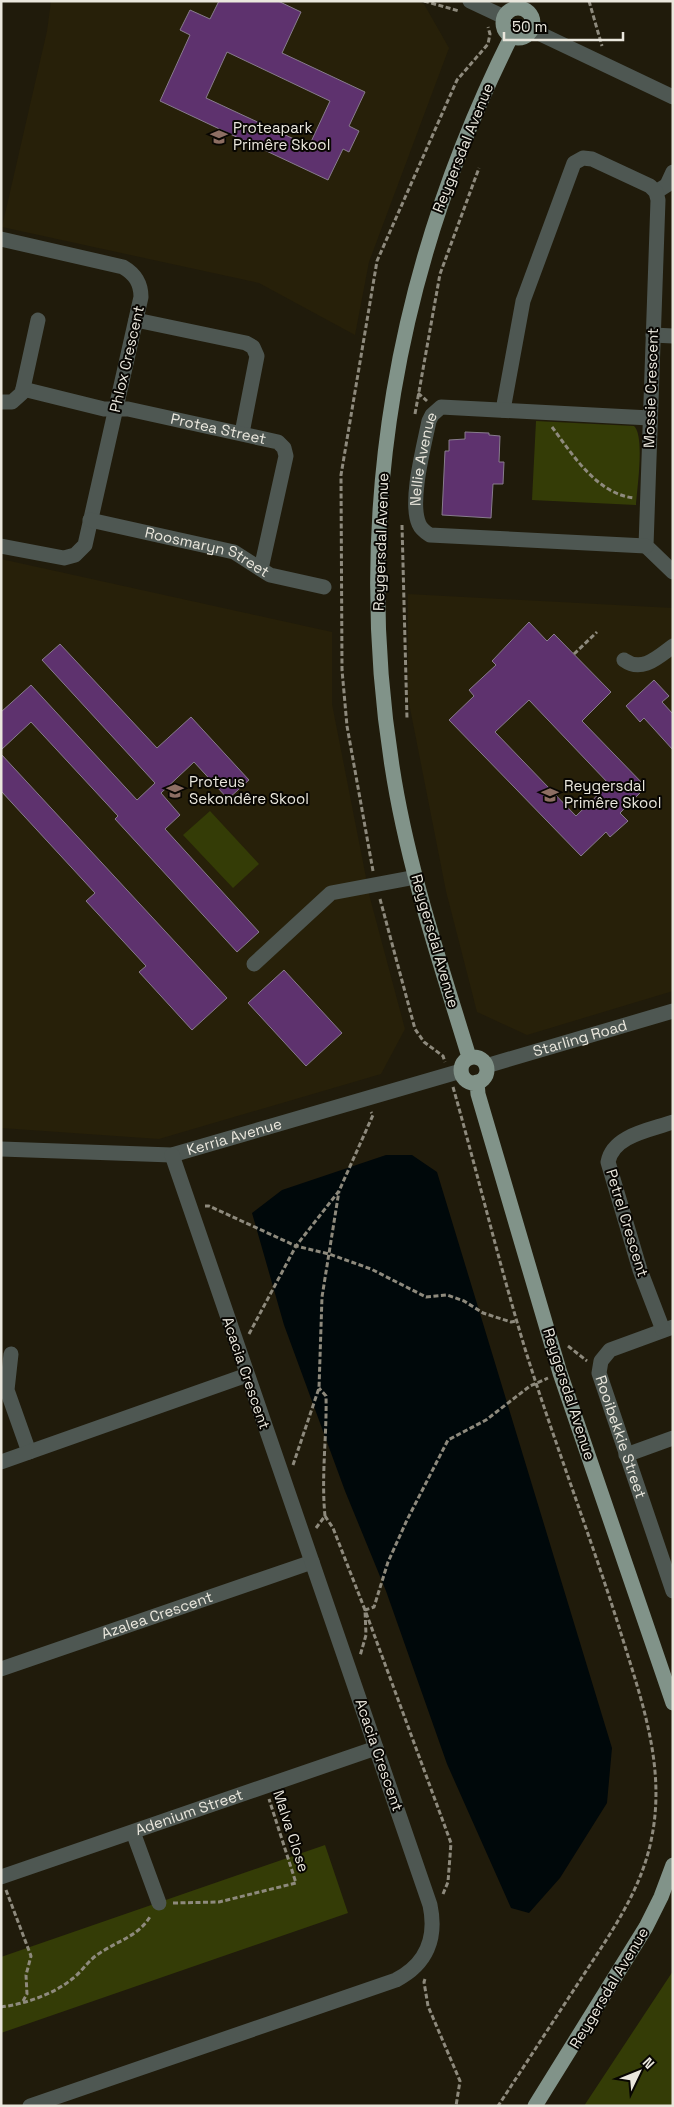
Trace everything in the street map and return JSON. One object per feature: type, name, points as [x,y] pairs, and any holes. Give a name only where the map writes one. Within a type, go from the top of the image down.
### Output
[{"type":"main road","points":[[526,5],[532,15],[532,30],[525,36],[511,37],[503,26],[504,17],[510,9],[526,5]]},
{"type":"main road","name":"Reygersdal Avenue","points":[[469,1058],[416,877],[392,768],[381,673],[379,545],[384,459],[400,356],[426,246],[456,159],[487,86],[511,37]]},
{"type":"main road","points":[[469,1058],[481,1059],[486,1066],[484,1077],[477,1082],[469,1081],[455,1073],[469,1058]]},
{"type":"main road","name":"Reygersdal Avenue","points":[[477,1082],[478,1094],[560,1373],[673,1703]]},
{"type":"main road","name":"Reygersdal Avenue","points":[[535,2106],[646,1926],[661,1897],[673,1865]]},
{"type":"street","points":[[467,7],[504,17]]},
{"type":"street","points":[[532,30],[673,97]]},
{"type":"street","points":[[503,410],[523,301],[574,163],[583,158],[592,159],[650,186],[656,192],[667,185],[673,172]]},
{"type":"street","name":"Mossie Crescent","points":[[646,546],[658,200],[656,192]]},
{"type":"street","name":"Phlox Crescent","points":[[1,239],[127,269],[137,280],[141,291],[85,545],[75,555],[58,558],[1,546]]},
{"type":"street","points":[[1,402],[7,403],[16,400],[23,389],[38,320]]},
{"type":"street","points":[[136,320],[246,343],[253,347],[257,356],[242,433]]},
{"type":"street","points":[[653,334],[673,336]]},
{"type":"street","name":"Protea Street","points":[[23,389],[104,409],[128,409],[278,442],[286,452],[286,460],[261,569]]},
{"type":"street","name":"Nellie Avenue","points":[[646,546],[435,536],[425,532],[417,519],[418,483],[429,421],[432,415],[441,407],[650,418]]},
{"type":"street","name":"Roosmaryn Street","points":[[90,520],[234,552],[270,575],[324,587]]},
{"type":"street","points":[[646,546],[673,572]]},
{"type":"street","points":[[624,660],[635,666],[646,664],[673,646]]},
{"type":"street","points":[[254,964],[331,893],[416,877]]},
{"type":"street","name":"Starling Road","points":[[486,1066],[673,1011]]},
{"type":"street","name":"Kerria Avenue","points":[[1,1149],[172,1155],[455,1073]]},
{"type":"street","name":"Petrel Crescent","points":[[668,1328],[640,1270],[608,1162],[612,1149],[620,1142],[673,1122]]},
{"type":"street","name":"Acacia Crescent","points":[[30,2106],[396,1980],[411,1971],[426,1953],[433,1931],[430,1905],[172,1155]]},
{"type":"street","name":"Rooibekkie Street","points":[[668,1328],[610,1350],[604,1355],[599,1367],[600,1378],[673,1591]]},
{"type":"street","points":[[11,1354],[7,1390],[29,1452]]},
{"type":"street","points":[[1,1462],[248,1375]]},
{"type":"street","points":[[626,1455],[673,1438]]},
{"type":"street","name":"Azalea Crescent","points":[[1,1669],[312,1562]]},
{"type":"street","name":"Adenium Street","points":[[3,1883],[132,1832],[376,1748]]},
{"type":"street","points":[[132,1832],[159,1903]]},
{"type":"path","points":[[424,1],[467,7]]},
{"type":"path","points":[[588,1],[602,46],[597,61]]},
{"type":"path","points":[[428,146],[457,80],[488,44],[490,34],[484,22]]},
{"type":"path","points":[[547,412],[552,427],[590,474],[617,493],[647,499]]},
{"type":"path","points":[[574,654],[597,632]]},
{"type":"path","points":[[455,1073],[487,1219],[517,1321],[642,1701],[655,1756],[657,1794],[647,1859],[629,1902],[498,2106]]},
{"type":"path","points":[[238,1348],[247,1337],[296,1246],[339,1191],[373,1115],[365,1100]]},
{"type":"path","points":[[282,1475],[295,1464],[319,1388],[322,1297],[339,1191]]},
{"type":"path","points":[[190,1208],[209,1206],[296,1246],[329,1254],[371,1269],[426,1296],[447,1295],[464,1301],[483,1313],[512,1322],[517,1321]]},
{"type":"path","points":[[551,1342],[565,1343],[588,1362],[599,1367]]},
{"type":"path","points":[[365,1610],[374,1607],[388,1562],[448,1440],[486,1420],[536,1383],[560,1373]]},
{"type":"path","points":[[319,1388],[326,1396],[326,1432],[322,1485],[324,1516],[333,1528],[365,1610],[451,1843],[448,1882],[438,1903],[430,1905]]},
{"type":"path","points":[[305,1543],[324,1516]]},
{"type":"path","points":[[349,1670],[358,1666],[366,1635],[365,1610]]},
{"type":"path","name":"Malva Close","points":[[159,1903],[220,1902],[296,1883],[265,1787]]},
{"type":"path","points":[[3,1883],[32,1956],[26,1974],[27,1994],[22,2002]]},
{"type":"path","points":[[1,2007],[22,2002],[54,1990],[71,1980],[97,1954],[135,1934],[148,1920],[159,1903]]},
{"type":"path","points":[[427,1976],[424,1982],[428,2006],[460,2081],[456,2106]]},
{"type":"shaded area","name":"Proteapark Primêre Skool","points":[[51,1],[418,1],[424,4],[449,48],[369,262],[355,335],[259,283],[2,227],[47,31]]},
{"type":"shaded area","name":"Proteus Sekondêre Skool","points":[[1,559],[332,632],[332,704],[370,898],[405,1029],[381,1074],[159,1139],[1,1128]]},
{"type":"shaded area","name":"Reygersdal Primêre Skool","points":[[408,594],[673,608],[673,991],[527,1035],[477,1012],[446,891],[408,698]]},
{"type":"shaded area","points":[[386,1155],[412,1155],[437,1172],[612,1748],[607,1803],[560,1878],[529,1913],[511,1908],[447,1764],[386,1591],[345,1491],[284,1325],[252,1213],[282,1190]]},
{"type":"green space","points":[[536,421],[634,426],[639,440],[640,451],[636,505],[532,500]]},
{"type":"green space","points":[[210,811],[259,864],[233,888],[183,835]]},
{"type":"green space","points":[[325,1845],[348,1913],[1,2033],[1,1957]]},
{"type":"green space","points":[[673,1971],[673,2106],[584,2106]]},
{"type":"building","points":[[219,1],[278,1],[301,12],[282,53],[365,92],[349,126],[359,131],[349,152],[343,149],[328,180],[160,101],[190,35],[180,30],[190,10],[210,19]],"holes":[[[227,52],[330,101],[309,146],[206,98]]]},
{"type":"building","points":[[465,432],[489,433],[489,435],[500,436],[499,462],[504,462],[503,484],[493,484],[491,518],[442,515],[445,451],[449,451],[449,440],[465,439]]},
{"type":"building","points":[[529,622],[547,641],[554,634],[611,692],[582,721],[646,787],[620,813],[628,821],[610,837],[606,832],[581,856],[449,720],[474,696],[469,690],[496,665],[492,661]],"holes":[[[529,700],[609,784],[576,816],[495,732]]]},
{"type":"building","points":[[60,644],[157,748],[191,717],[249,780],[228,799],[194,762],[161,793],[180,815],[165,829],[259,932],[237,952],[115,819],[118,816],[31,722],[1,750],[1,712],[31,685],[137,800],[155,783],[42,660]]},
{"type":"building","points":[[654,680],[669,696],[662,702],[673,714],[673,750],[644,718],[640,722],[626,706]]},
{"type":"building","points":[[1,754],[227,998],[192,1030],[139,972],[146,966],[86,901],[95,893],[1,791]]},
{"type":"building","points":[[284,970],[342,1033],[306,1066],[248,1003]]},
{"type":"place","name":"Proteapark Primêre Skool","points":[[219,137]]},
{"type":"place","name":"Proteus Sekondêre Skool","points":[[175,791]]},
{"type":"place","name":"Reygersdal Primêre Skool","points":[[550,795]]}]
